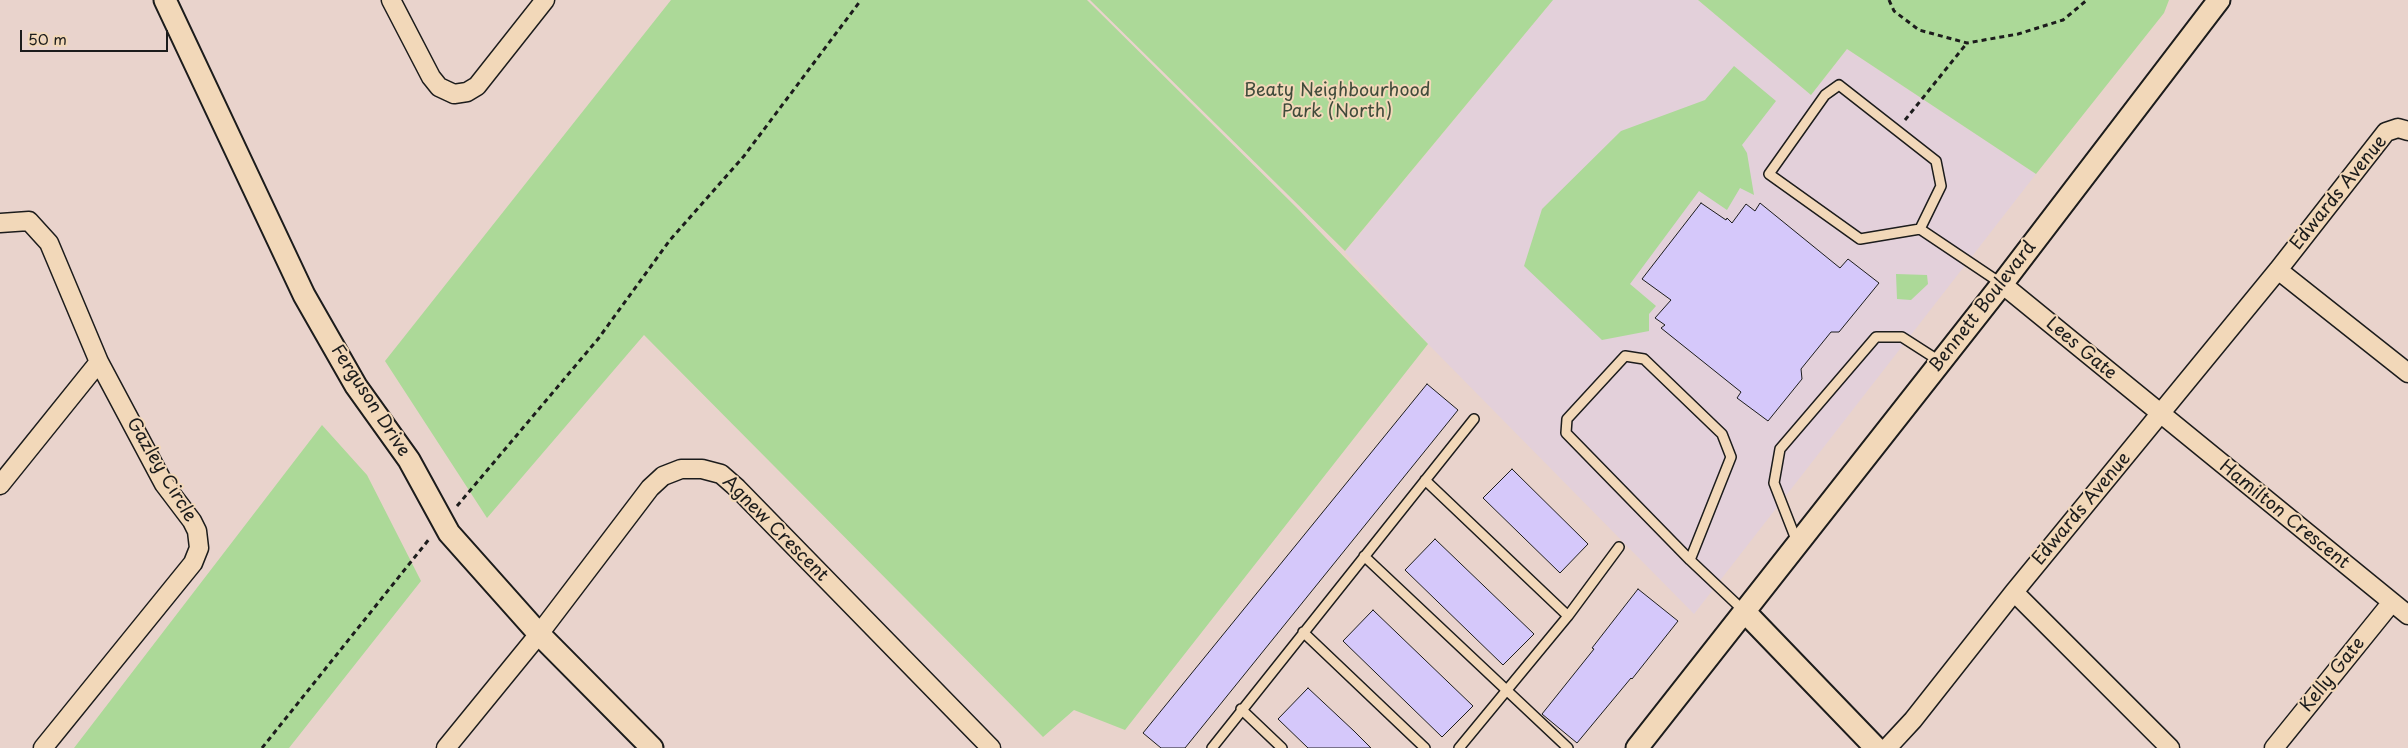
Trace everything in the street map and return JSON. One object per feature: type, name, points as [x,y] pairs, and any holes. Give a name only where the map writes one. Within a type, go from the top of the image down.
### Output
[{"type":"street","name":"Ferguson Drive","points":[[165,0],[304,295],[356,386],[409,460],[449,532],[539,634],[652,748]]},
{"type":"street","points":[[392,0],[430,77],[439,87],[454,94],[467,92],[477,86],[545,0]]},
{"type":"street","name":"Bennett Boulevard","points":[[1744,611],[1798,545],[2002,284],[2219,0]]},
{"type":"street","name":"Edwards Avenue","points":[[1887,748],[1913,720],[2014,592],[2278,270],[2386,132],[2398,128],[2408,130]]},
{"type":"street","name":"Gazley Circle","points":[[0,223],[29,221],[49,243],[100,362],[164,484],[192,521],[197,531],[199,548],[194,563],[44,748]]},
{"type":"street","points":[[2278,270],[2408,373]]},
{"type":"street","name":"Lees Gate","points":[[2002,284],[2160,414]]},
{"type":"street","points":[[0,485],[100,362]]},
{"type":"street","name":"Hamilton Crescent","points":[[2160,414],[2408,615]]},
{"type":"street","name":"Agnew Crescent","points":[[446,748],[539,634],[650,488],[663,476],[681,469],[702,469],[721,474],[991,748]]},
{"type":"street","points":[[2014,592],[2170,748]]},
{"type":"street","name":"Kelly Gate","points":[[2274,748],[2392,602]]},
{"type":"street","points":[[1638,748],[1744,611],[1876,748]]},
{"type":"lane","points":[[1920,229],[1941,186],[1936,161],[1839,85],[1824,95],[1769,174],[1860,239],[1920,229],[2002,284]]},
{"type":"lane","points":[[1798,545],[1774,483],[1780,449],[1876,337],[1902,337],[1941,362]]},
{"type":"lane","points":[[1690,560],[1731,457],[1722,434],[1644,358],[1625,356],[1567,419],[1566,433],[1690,560],[1744,611]]},
{"type":"lane","points":[[1212,748],[1241,709],[1474,419]]},
{"type":"lane","points":[[1425,480],[1568,616]]},
{"type":"lane","points":[[1459,748],[1568,616],[1619,547]]},
{"type":"lane","points":[[1364,556],[1568,748]]},
{"type":"lane","points":[[1303,632],[1425,748]]},
{"type":"lane","points":[[1241,709],[1282,748]]},
{"type":"path","points":[[262,748],[444,521],[598,339],[670,240],[744,156],[861,0]]},
{"type":"path","points":[[1889,0],[1894,11],[1920,30],[1967,43],[2018,34],[2062,20],[2087,0]]},
{"type":"path","points":[[1897,130],[1967,43]]},
{"type":"shaded area","points":[[1553,0],[1698,0],[1811,95],[1847,49],[2036,174],[1694,614],[1428,344],[1345,252]]},
{"type":"green space","points":[[671,0],[1087,0],[1296,207],[1428,344],[1125,730],[1074,710],[1043,737],[644,335],[487,518],[385,361]]},
{"type":"green space","name":"Beaty Neighbourhood Park (North)","points":[[1090,0],[1553,0],[1345,251]]},
{"type":"green space","points":[[1698,0],[2169,0],[2164,13],[2036,174],[1847,49],[1811,95]]},
{"type":"green space","points":[[1734,66],[1776,101],[1742,145],[1747,153],[1754,195],[1740,188],[1727,210],[1699,191],[1630,284],[1656,306],[1649,314],[1649,331],[1602,340],[1524,266],[1542,209],[1621,131],[1705,100]]},
{"type":"green space","points":[[1896,274],[1927,275],[1928,284],[1911,300],[1897,299]]},
{"type":"green space","points":[[322,425],[367,475],[421,581],[289,748],[74,748]]},
{"type":"building","points":[[1701,203],[1732,223],[1746,204],[1755,211],[1760,203],[1840,268],[1848,259],[1879,283],[1839,332],[1831,332],[1801,369],[1802,379],[1768,421],[1737,398],[1741,392],[1661,328],[1665,325],[1655,318],[1671,300],[1642,279]]},
{"type":"building","points":[[1427,384],[1458,410],[1185,748],[1161,748],[1143,733]]},
{"type":"building","points":[[1512,469],[1588,544],[1560,573],[1483,498]]},
{"type":"building","points":[[1435,539],[1534,634],[1503,665],[1405,570]]},
{"type":"building","points":[[1638,589],[1678,621],[1632,679],[1577,743],[1542,714],[1594,649],[1592,648]]},
{"type":"building","points":[[1373,610],[1473,706],[1442,737],[1343,641]]},
{"type":"building","points":[[1308,688],[1371,748],[1308,748],[1278,719]]}]
